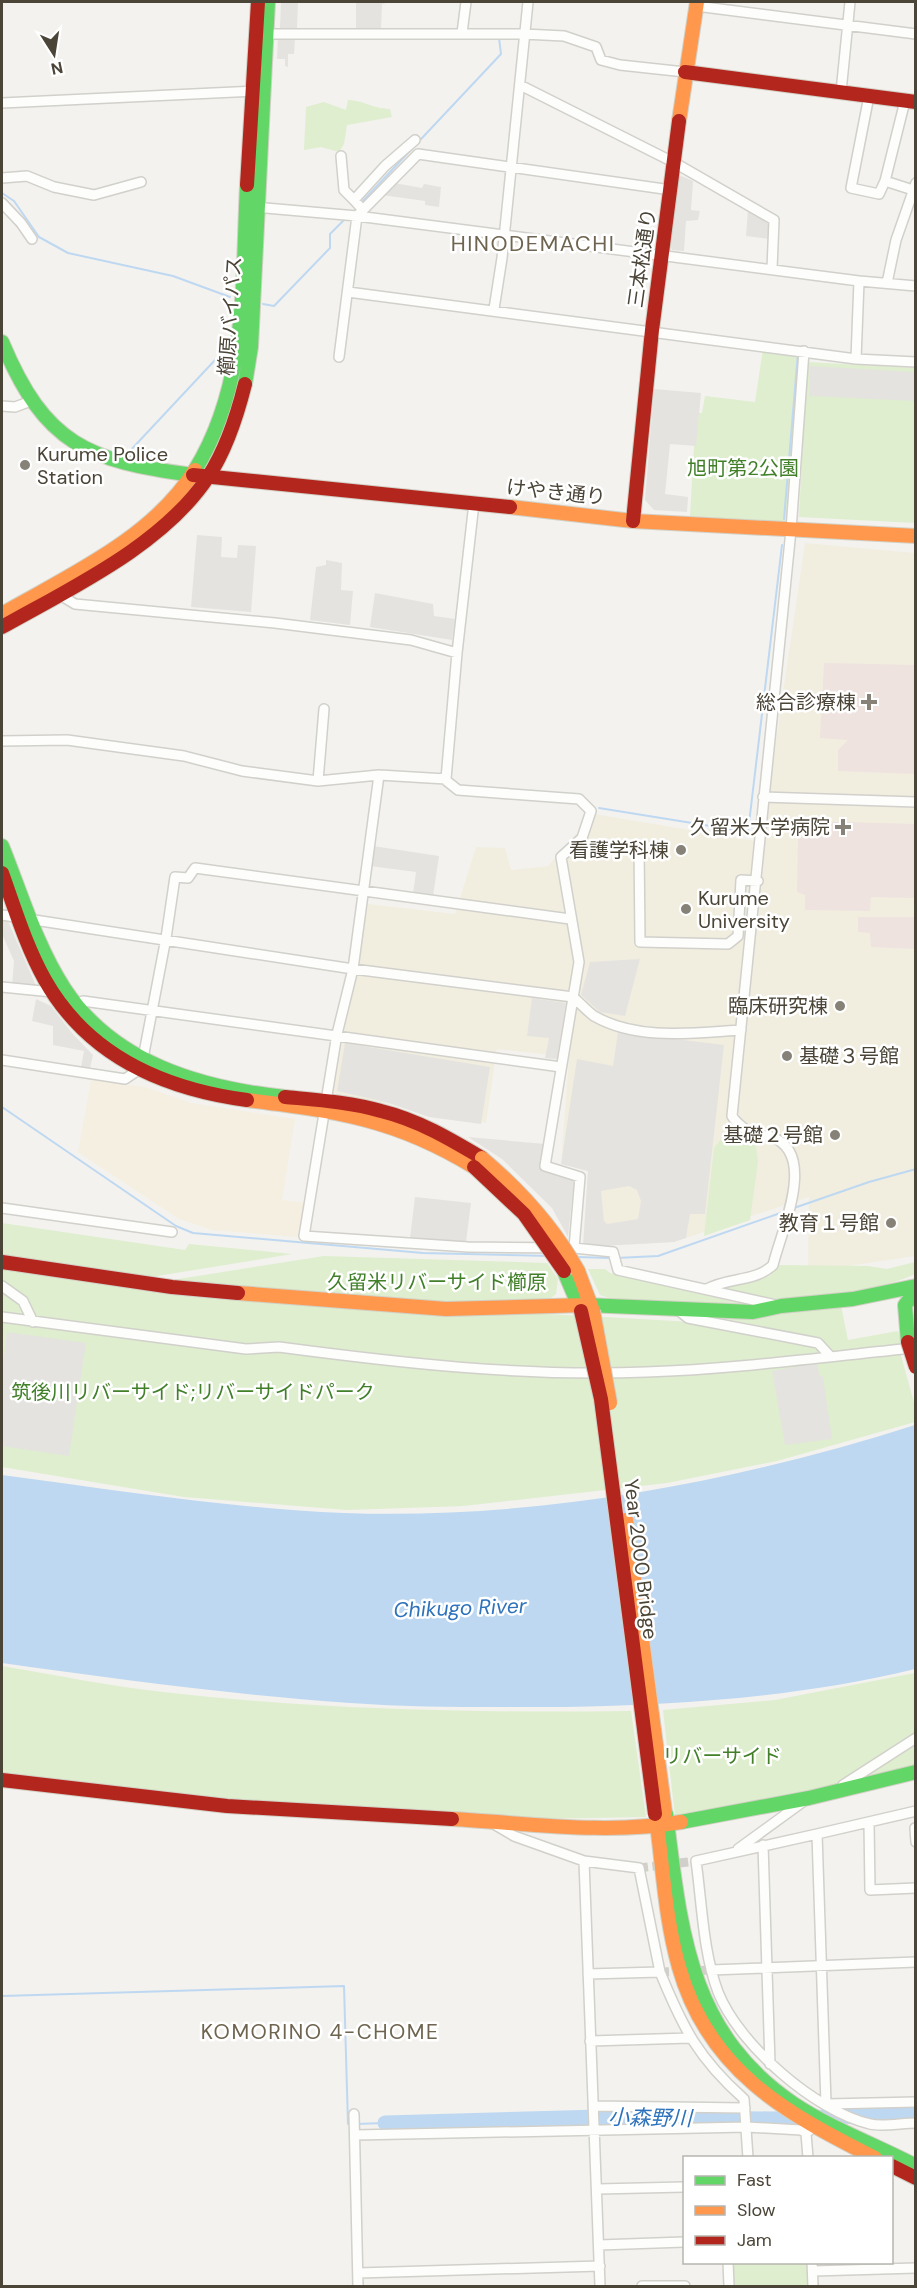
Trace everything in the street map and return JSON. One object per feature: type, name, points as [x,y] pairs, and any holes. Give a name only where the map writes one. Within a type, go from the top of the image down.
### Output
[{"type":"street","name":"櫛原バイパス","points":[[258,2],[262,34]]},
{"type":"street","name":"櫛原バイパス","points":[[2,612],[54,590],[136,545],[183,505],[232,428],[248,374],[251,207],[262,34],[268,2]]},
{"type":"street","points":[[462,33],[466,2]]},
{"type":"street","points":[[494,309],[502,258],[528,2]]},
{"type":"street","points":[[840,92],[850,2]]},
{"type":"street","points":[[696,4],[915,34]]},
{"type":"street","name":"三本松通り","points":[[633,521],[652,330],[685,72],[696,4]]},
{"type":"street","points":[[262,34],[462,33],[564,36],[596,47],[601,60],[620,65],[685,72],[840,92],[870,96],[910,102],[879,194],[851,189],[870,96]]},
{"type":"street","points":[[520,85],[675,163],[774,220],[772,269]]},
{"type":"street","points":[[2,103],[258,91]]},
{"type":"street","points":[[354,200],[385,166],[415,140]]},
{"type":"street","points":[[360,213],[418,154],[671,190]]},
{"type":"street","points":[[339,357],[360,213],[354,200],[345,190],[341,156]]},
{"type":"street","points":[[2,178],[27,176],[54,187],[94,195],[141,182]]},
{"type":"street","points":[[885,181],[914,186],[896,240],[887,283]]},
{"type":"street","points":[[2,203],[32,239]]},
{"type":"street","points":[[251,207],[360,213],[503,235],[859,281],[915,286]]},
{"type":"street","points":[[856,359],[859,281]]},
{"type":"street","points":[[348,292],[494,309],[856,359],[915,362]]},
{"type":"street","name":"けやき通り","points":[[2,342],[18,380],[31,401],[51,424],[92,453],[134,467],[633,521],[915,536]]},
{"type":"street","points":[[707,1288],[749,1277],[768,1270],[773,1265],[797,1173],[794,1156],[783,1144],[771,1136],[756,1136],[732,1116],[758,881],[763,797],[792,530],[804,351]]},
{"type":"street","points":[[2,406],[15,407],[31,401]]},
{"type":"street","points":[[2,741],[67,741],[184,756],[242,771],[318,781],[380,775],[446,779],[474,503]]},
{"type":"street","name":"櫛原バイパス","points":[[2,627],[54,590]]},
{"type":"street","points":[[54,590],[75,604],[275,623],[411,640],[457,653]]},
{"type":"street","points":[[318,781],[324,709]]},
{"type":"street","points":[[380,775],[353,969],[338,1034],[304,1236],[468,1247],[574,1248],[614,1254],[618,1270],[781,1306]]},
{"type":"street","points":[[443,778],[458,790],[579,799],[591,811],[582,838],[561,857],[579,962],[545,1166],[580,1177],[574,1248]]},
{"type":"street","points":[[763,797],[915,802]]},
{"type":"street","points":[[639,845],[640,942],[728,944],[738,936],[741,880],[758,881]]},
{"type":"street","points":[[2,846],[52,992],[84,1030],[139,1066]]},
{"type":"street","points":[[2,1060],[125,1079],[139,1066],[166,938],[175,877],[188,878],[195,868],[570,919]]},
{"type":"street","points":[[2,873],[76,1004],[139,1066]]},
{"type":"street","points":[[2,915],[166,938],[353,969],[573,998],[594,1015],[628,1029],[676,1034],[741,1030]]},
{"type":"street","points":[[2,987],[52,992]]},
{"type":"street","points":[[76,1004],[83,1001],[338,1034],[561,1067]]},
{"type":"street","name":"Year 2000 Bridge","points":[[139,1066],[184,1090],[210,1096],[325,1106],[411,1132],[478,1162],[518,1205],[571,1271],[586,1308],[661,1819],[689,1964],[699,1994],[710,2015],[736,2052],[790,2107],[813,2120]]},
{"type":"street","points":[[2,1208],[172,1232]]},
{"type":"street","points":[[2,1262],[172,1287],[305,1300],[446,1309],[586,1308],[753,1312],[781,1306],[914,1290]]},
{"type":"street","points":[[2,1286],[23,1301],[33,1322]]},
{"type":"street","points":[[914,1290],[905,1305],[915,1367]]},
{"type":"street","points":[[678,1310],[688,1318],[818,1343],[830,1356]]},
{"type":"street","points":[[2,1317],[246,1349],[279,1347],[482,1368],[584,1373],[729,1367],[912,1345]]},
{"type":"street","points":[[830,1792],[915,1738]]},
{"type":"street","points":[[2,1780],[227,1806],[582,1826],[661,1819],[809,1798],[915,1772]]},
{"type":"street","points":[[732,1854],[809,1798]]},
{"type":"street","points":[[873,2156],[813,2120],[771,2064],[739,2030],[719,1994],[711,1970],[696,1861],[869,1823],[915,1810]]},
{"type":"street","points":[[492,1822],[514,1836],[584,1861],[639,1868],[660,1972],[690,2038],[715,2074],[744,2099],[748,2156]]},
{"type":"street","points":[[869,1823],[870,1890],[915,1888]]},
{"type":"street","points":[[915,1828],[915,1842]]},
{"type":"street","points":[[808,2156],[813,2120],[821,1966],[817,1834]]},
{"type":"street","points":[[763,1845],[771,2064]]},
{"type":"street","points":[[584,1861],[600,2286]]},
{"type":"street","points":[[711,1970],[915,1962]]},
{"type":"street","points":[[588,1974],[660,1972]]},
{"type":"street","points":[[590,2041],[690,2038]]},
{"type":"street","points":[[355,2135],[747,2127],[801,2130],[813,2120],[915,2102]]},
{"type":"street","points":[[593,2106],[745,2108]]},
{"type":"street","points":[[354,2114],[358,2286]]},
{"type":"street","points":[[813,2120],[871,2124],[915,2123]]},
{"type":"street","points":[[813,2120],[893,2156]]},
{"type":"street","points":[[893,2156],[915,2166]]},
{"type":"street","points":[[893,2167],[915,2178]]},
{"type":"street","points":[[598,2189],[683,2187]]},
{"type":"street","points":[[599,2245],[683,2242]]},
{"type":"street","points":[[728,2264],[729,2286]]},
{"type":"street","points":[[358,2273],[600,2266]]},
{"type":"street","points":[[813,2286],[812,2267],[915,2268]]},
{"type":"street","points":[[642,2286],[685,2286]]},
{"type":"shaded area","points":[[281,2],[298,2],[297,28],[280,28]]},
{"type":"shaded area","points":[[356,2],[391,2],[382,4],[381,29],[356,28]]},
{"type":"shaded area","points":[[278,37],[295,38],[294,54],[288,54],[288,67],[285,66],[285,59],[277,59]]},
{"type":"shaded area","points":[[679,175],[693,181],[691,210],[700,211],[698,220],[686,221],[684,251],[672,250],[670,244]]},
{"type":"shaded area","points":[[394,183],[422,188],[424,184],[441,187],[439,207],[425,205],[425,201],[382,195]]},
{"type":"shaded area","points":[[748,210],[770,225],[769,239],[746,236]]},
{"type":"shaded area","points":[[810,366],[915,372],[915,401],[809,396]]},
{"type":"shaded area","points":[[654,389],[701,393],[696,446],[670,444],[665,494],[688,497],[687,512],[654,510],[645,500]]},
{"type":"shaded area","points":[[197,535],[222,537],[221,557],[237,558],[238,545],[256,546],[251,612],[191,607]]},
{"type":"shaded area","name":"Kurume University","points":[[805,543],[915,553],[915,1256],[808,1272],[809,1197],[674,1242],[583,1247],[588,1171],[561,1164],[569,1057],[497,1049],[486,1123],[333,1093],[368,904],[455,914],[476,847],[505,848],[511,870],[548,866],[594,814],[761,842]]},
{"type":"shaded area","points":[[326,560],[342,563],[341,590],[353,591],[350,625],[310,620],[316,567],[326,565]]},
{"type":"shaded area","points":[[375,593],[433,604],[434,616],[455,619],[452,640],[370,627]]},
{"type":"shaded area","name":"総合診療棟","points":[[824,663],[915,665],[915,774],[838,771],[838,750],[848,740],[820,738]]},
{"type":"shaded area","points":[[807,821],[915,824],[915,898],[871,897],[870,911],[805,910],[805,895],[797,892],[798,838],[806,837]]},
{"type":"shaded area","points":[[373,846],[439,856],[433,896],[413,894],[416,872],[370,866]]},
{"type":"shaded area","points":[[858,917],[915,917],[915,949],[871,947],[870,933],[858,932]]},
{"type":"shaded area","points":[[2,920],[8,921],[37,988],[12,986],[14,961],[2,934]]},
{"type":"shaded area","points":[[640,959],[625,1016],[600,1012],[581,995],[590,962]]},
{"type":"shaded area","points":[[532,998],[566,1003],[557,1059],[545,1058],[549,1038],[527,1036]]},
{"type":"shaded area","points":[[36,999],[51,1006],[93,1055],[90,1068],[81,1067],[84,1051],[53,1045],[53,1026],[32,1021]]},
{"type":"shaded area","points":[[618,1032],[724,1045],[705,1214],[690,1214],[686,1238],[674,1242],[583,1247],[588,1171],[561,1164],[577,1059],[613,1066]],"holes":[[[629,1186],[637,1190],[641,1201],[638,1219],[607,1224],[604,1221],[601,1191]]]},
{"type":"shaded area","points":[[345,1043],[490,1067],[481,1124],[429,1117],[389,1103],[337,1091]]},
{"type":"shaded area","points":[[91,1080],[145,1087],[191,1103],[295,1119],[282,1200],[305,1203],[297,1237],[212,1230],[179,1219],[78,1152]]},
{"type":"shaded area","points":[[468,1137],[545,1144],[544,1170],[574,1180],[568,1237],[552,1208],[502,1159]]},
{"type":"shaded area","points":[[415,1197],[471,1203],[466,1242],[410,1238]]},
{"type":"shaded area","points":[[7,1332],[86,1343],[69,1456],[2,1446],[2,1372]]},
{"type":"shaded area","points":[[817,1363],[820,1377],[823,1376],[832,1439],[785,1445],[772,1371]]},
{"type":"green space","points":[[348,100],[390,109],[392,117],[347,125],[344,144],[339,152],[321,147],[304,150],[306,107],[324,102],[346,110]]},
{"type":"green space","name":"旭町第2公園","points":[[763,349],[801,354],[786,523],[690,516],[696,413],[702,413],[705,396],[755,402]]},
{"type":"green space","points":[[807,362],[915,368],[915,523],[799,517]]},
{"type":"green space","points":[[721,1139],[751,1141],[756,1146],[758,1162],[750,1220],[704,1236],[714,1148]]},
{"type":"green space","name":"筑後川リバーサイド;リバーサイドパーク","points":[[2,1223],[185,1250],[189,1244],[292,1254],[145,1278],[317,1301],[693,1322],[815,1345],[824,1354],[900,1352],[915,1406],[915,1422],[777,1461],[667,1483],[463,1506],[347,1510],[184,1497],[2,1467]]},
{"type":"green space","name":"久留米リバーサイド櫛原","points":[[324,1256],[547,1263],[558,1279],[556,1294],[545,1303],[445,1304],[308,1297],[166,1281]]},
{"type":"green space","points":[[915,1262],[915,1274],[886,1285],[877,1291],[784,1303],[722,1288],[770,1276],[778,1265],[868,1266],[887,1269]]},
{"type":"green space","points":[[588,1269],[605,1269],[610,1273],[752,1306],[624,1303],[600,1295]]},
{"type":"green space","points":[[841,1306],[848,1340],[898,1331],[902,1345],[835,1353],[821,1339],[717,1317]]},
{"type":"green space","name":"リバーサイド","points":[[2,1666],[143,1690],[280,1703],[456,1711],[631,1711],[646,1817],[525,1819],[270,1807],[2,1776]]},
{"type":"green space","name":"リバーサイド","points":[[915,1673],[915,1768],[825,1791],[675,1816],[663,1710],[775,1700]]},
{"type":"green space","points":[[728,2264],[812,2264],[813,2286],[729,2286]]},
{"type":"water","name":"Chikugo River","points":[[915,1425],[915,1669],[872,1679],[740,1698],[607,1706],[483,1707],[403,1706],[306,1700],[176,1686],[2,1663],[2,1475],[258,1507],[344,1513],[416,1514],[561,1504],[633,1493],[776,1464]]},
{"type":"waterway","points":[[360,204],[501,54],[499,38]]},
{"type":"waterway","points":[[2,193],[14,201],[39,237],[68,253],[173,276],[230,297]]},
{"type":"waterway","points":[[263,304],[274,306],[330,248],[330,234],[345,219]]},
{"type":"waterway","points":[[784,519],[798,353]]},
{"type":"waterway","points":[[128,453],[216,359]]},
{"type":"waterway","points":[[599,808],[748,832],[782,545]]},
{"type":"waterway","points":[[2,1107],[176,1226],[193,1233],[423,1253],[550,1256]]},
{"type":"waterway","points":[[794,1208],[869,1182],[916,1169]]},
{"type":"waterway","points":[[616,1258],[658,1256],[786,1211]]},
{"type":"waterway","points":[[577,1257],[610,1258]]},
{"type":"waterway","points":[[2,1996],[344,1986],[348,2124],[351,2124]]},
{"type":"waterway","name":"小森野川","points":[[385,2123],[600,2117],[773,2119],[916,2114]]},
{"type":"waterway","points":[[356,2124],[385,2123]]},
{"type":"tunnel","points":[[639,1868],[696,1861]]},
{"type":"tunnel","points":[[660,1972],[711,1970]]},
{"type":"traffic: fast","points":[[245,384],[251,347],[268,2]]},
{"type":"traffic: fast","points":[[195,470],[212,437],[225,403],[233,368],[242,296],[247,185]]},
{"type":"traffic: fast","points":[[2,342],[18,377],[35,404],[54,426],[74,442],[98,454],[125,463],[193,475]]},
{"type":"traffic: fast","points":[[2,846],[37,937],[54,971],[84,1014],[107,1035],[133,1053],[191,1078],[222,1087],[285,1097]]},
{"type":"traffic: fast","points":[[564,1271],[581,1311]]},
{"type":"traffic: fast","points":[[586,1305],[753,1312],[781,1306],[853,1299],[916,1286]]},
{"type":"traffic: fast","points":[[908,1342],[905,1305],[916,1291]]},
{"type":"traffic: fast","points":[[681,1822],[809,1798],[916,1772]]},
{"type":"traffic: fast","points":[[666,1814],[677,1899],[685,1938],[696,1976],[711,2011],[731,2045],[759,2076],[794,2104],[839,2129],[916,2166]]},
{"type":"traffic: slow","points":[[679,121],[697,2]]},
{"type":"traffic: slow","points":[[2,614],[81,570],[133,535],[177,494],[195,470]]},
{"type":"traffic: slow","points":[[510,507],[633,521],[916,536]]},
{"type":"traffic: slow","points":[[247,1100],[309,1108],[365,1120],[418,1138],[474,1167]]},
{"type":"traffic: slow","points":[[482,1158],[510,1183],[547,1224],[578,1271]]},
{"type":"traffic: slow","points":[[578,1271],[593,1311]]},
{"type":"traffic: slow","points":[[238,1293],[446,1309],[586,1305]]},
{"type":"traffic: slow","points":[[593,1311],[610,1403]]},
{"type":"traffic: slow","points":[[626,1520],[665,1812]]},
{"type":"traffic: slow","points":[[656,1817],[667,1911],[674,1949],[692,2003],[709,2034],[730,2061],[781,2105],[810,2124],[871,2156]]},
{"type":"traffic: slow","points":[[452,1819],[596,1828],[625,1828],[681,1822]]},
{"type":"traffic: jam","points":[[247,185],[258,2]]},
{"type":"traffic: jam","points":[[685,72],[916,102]]},
{"type":"traffic: jam","points":[[633,521],[652,330],[679,121]]},
{"type":"traffic: jam","points":[[2,627],[114,563],[167,524],[208,477],[220,456],[235,420],[245,384]]},
{"type":"traffic: jam","points":[[193,475],[510,507]]},
{"type":"traffic: jam","points":[[2,873],[38,967],[63,1007],[83,1029],[106,1048],[158,1077],[216,1095],[247,1100]]},
{"type":"traffic: jam","points":[[285,1097],[345,1103],[408,1119],[482,1158]]},
{"type":"traffic: jam","points":[[474,1167],[524,1214],[564,1271]]},
{"type":"traffic: jam","points":[[2,1262],[172,1287],[238,1293]]},
{"type":"traffic: jam","points":[[581,1311],[601,1399],[655,1814]]},
{"type":"traffic: jam","points":[[908,1342],[916,1367]]},
{"type":"traffic: jam","points":[[2,1780],[227,1806],[452,1819]]},
{"type":"traffic: jam","points":[[893,2166],[916,2178]]},
{"type":"place","name":"Kurume Police Station","points":[[25,465]]},
{"type":"place","name":"総合診療棟","points":[[869,702]]},
{"type":"place","name":"久留米大学病院","points":[[843,827]]},
{"type":"place","name":"看護学科棟","points":[[681,850]]},
{"type":"place","name":"Kurume University","points":[[686,909]]},
{"type":"place","name":"臨床研究棟","points":[[840,1006]]},
{"type":"place","name":"基礎３号館","points":[[787,1056]]},
{"type":"place","name":"基礎２号館","points":[[835,1135]]},
{"type":"place","name":"教育１号館","points":[[891,1223]]},
{"type":"district","name":"HINODEMACHI","points":[[533,243]]},
{"type":"district","name":"KOMORINO 4-CHOME","points":[[320,2032]]}]
